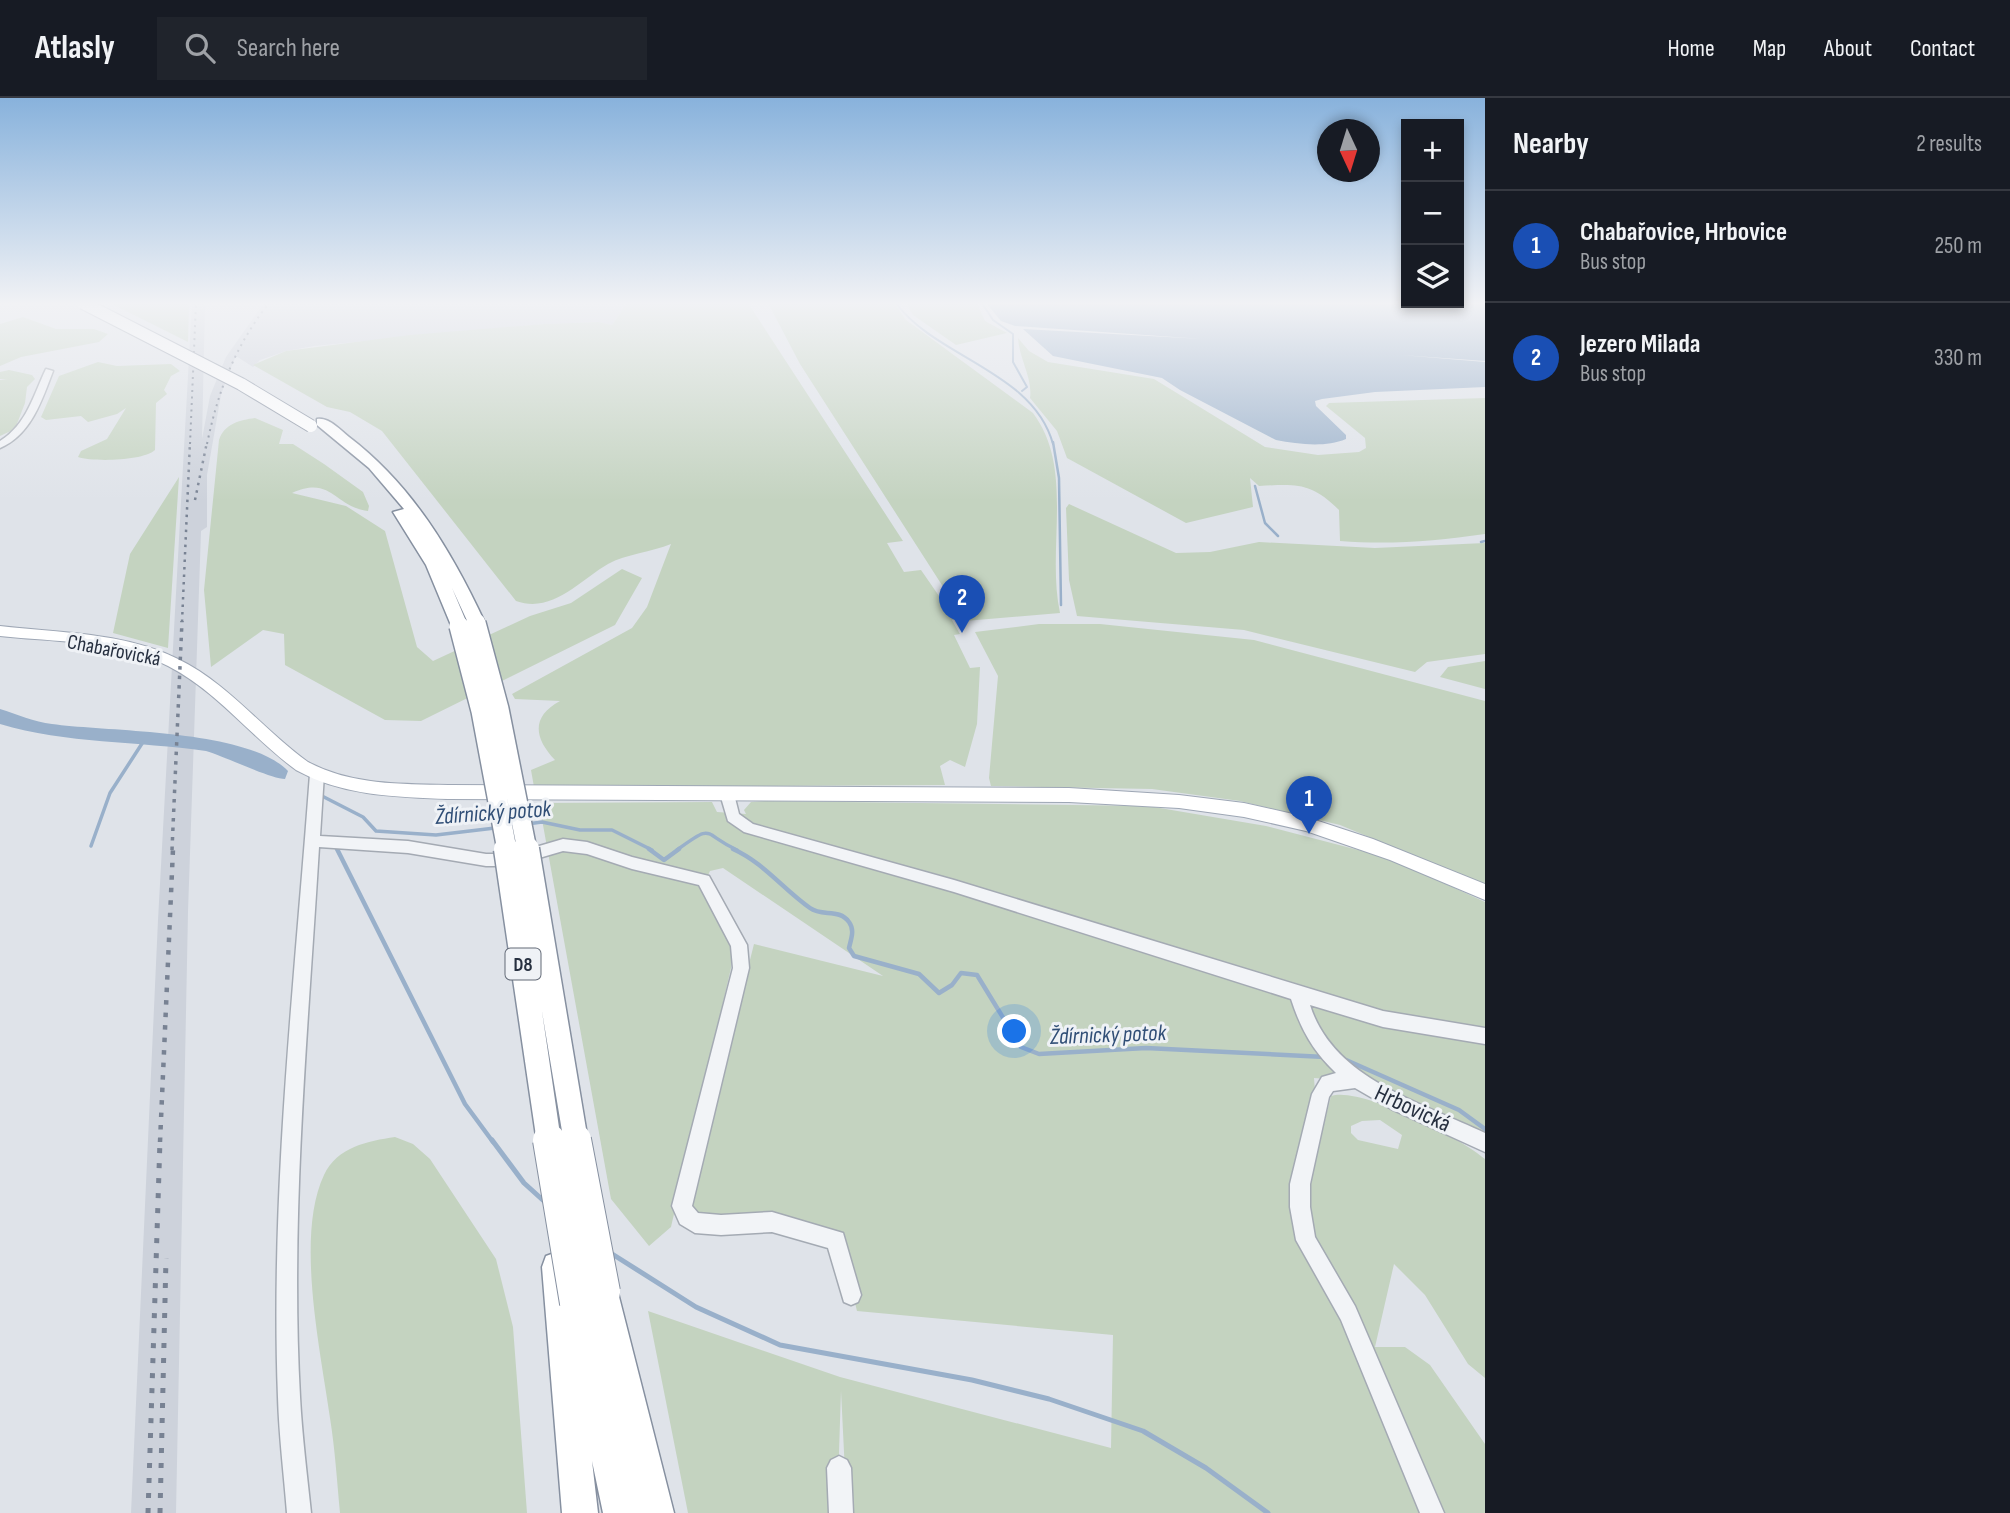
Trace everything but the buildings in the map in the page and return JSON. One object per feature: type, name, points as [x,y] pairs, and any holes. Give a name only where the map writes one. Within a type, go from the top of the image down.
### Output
[{"type":"highway","name":"D8","points":[[212,369],[316,424]]},
{"type":"highway","name":"D8","points":[[230,369],[252,380],[316,424],[400,511],[434,565],[491,670],[516,787],[581,1176],[580,1302],[656,1513]]},
{"type":"highway","name":"D8","points":[[467,625],[501,816],[552,1167],[621,1513]]},
{"type":"highway","points":[[580,1302],[580,1513]]},
{"type":"main road","name":"Chabařovická","points":[[0,631],[125,648],[161,657],[191,673],[290,757],[317,774]]},
{"type":"main road","points":[[317,774],[365,785],[420,791],[1069,795],[1196,803],[1245,811],[1334,833],[1417,862],[1485,892]]},
{"type":"street","points":[[0,445],[16,436],[29,421],[50,372]]},
{"type":"street","points":[[299,1513],[289,1397],[288,1268],[316,841],[317,774]]},
{"type":"street","points":[[727,794],[733,817],[749,828],[954,886],[1384,1019],[1485,1036]]},
{"type":"street","points":[[316,841],[512,860],[563,845],[587,848],[632,863],[704,880],[739,945],[741,968],[682,1206],[687,1217],[695,1223],[721,1226],[772,1223],[836,1240],[851,1295]]},
{"type":"street","points":[[1298,994],[1313,1036],[1349,1075],[1328,1083],[1321,1094],[1300,1184],[1300,1207],[1306,1240],[1352,1322],[1432,1513]]},
{"type":"street","name":"Hrbovická","points":[[1349,1075],[1485,1143]]},
{"type":"street","points":[[839,1468],[841,1513]]},
{"type":"shaded area","points":[[188,369],[204,369],[202,439],[210,396],[221,369],[231,369],[221,395],[207,475],[207,527],[201,531],[188,912],[176,1513],[131,1513],[158,920]]},
{"type":"green space","points":[[78,369],[177,369],[180,371],[171,376],[164,390],[167,394],[156,403],[155,450],[149,454],[118,460],[78,457],[81,451],[107,439],[126,408],[117,414],[88,422],[81,416],[46,420],[41,417],[59,376]]},
{"type":"green space","points":[[260,369],[791,369],[903,541],[887,543],[904,572],[921,570],[955,619],[952,620],[960,634],[954,635],[970,668],[980,667],[977,724],[965,767],[950,760],[940,766],[945,785],[534,787],[531,770],[555,760],[540,735],[540,720],[544,713],[560,701],[515,699],[512,694],[632,628],[647,607],[671,544],[608,564],[554,599],[529,604],[516,601],[382,431],[350,412],[327,407]]},
{"type":"green space","points":[[803,369],[973,369],[1033,413],[1046,435],[1053,459],[1060,613],[965,621]]},
{"type":"green space","points":[[1026,369],[1092,369],[1154,379],[1265,447],[1318,455],[1359,452],[1366,448],[1365,438],[1326,406],[1329,403],[1485,398],[1485,534],[1413,542],[1340,541],[1339,510],[1320,494],[1293,485],[1259,486],[1250,478],[1253,507],[1186,523],[1067,458],[1057,431],[1030,398],[1030,383]]},
{"type":"green space","points":[[9,370],[32,375],[35,379],[27,387],[25,403],[15,429],[0,436],[0,380],[7,379],[0,379],[0,372]]},
{"type":"green space","points":[[255,418],[283,430],[279,444],[293,444],[363,492],[369,506],[368,511],[347,504],[325,490],[305,488],[292,493],[346,506],[385,531],[417,647],[433,661],[530,616],[571,603],[622,569],[642,578],[615,625],[421,721],[385,720],[285,665],[284,634],[263,630],[211,667],[204,590],[219,440],[229,427]]},
{"type":"green space","points":[[179,477],[168,648],[113,633],[130,554]]},
{"type":"green space","points":[[1069,504],[1176,553],[1210,552],[1259,542],[1375,548],[1485,543],[1485,654],[1427,662],[1415,672],[1244,630],[1077,616],[1069,580],[1066,508]]},
{"type":"green space","points":[[1039,624],[1100,624],[1254,640],[1485,701],[1485,885],[1340,825],[1240,801],[1152,789],[991,786],[989,778],[998,676],[975,632]]},
{"type":"green space","points":[[1485,661],[1485,689],[1440,677],[1448,667]]},
{"type":"green space","points":[[712,802],[717,812],[746,814],[744,810],[751,802],[1148,806],[1266,826],[1389,858],[1485,902],[1485,1136],[1377,1083],[1314,1078],[1319,1144],[1331,1096],[1345,1095],[1387,1106],[1410,1116],[1455,1139],[1485,1159],[1485,1378],[1468,1364],[1425,1295],[1394,1264],[1375,1347],[1405,1347],[1430,1365],[1485,1444],[1485,1513],[847,1513],[841,1391],[837,1513],[688,1513],[648,1311],[840,1377],[1111,1448],[1113,1335],[857,1311],[838,1234],[695,1216],[688,1206],[754,944],[883,976],[723,868],[710,871],[701,890],[732,946],[731,968],[671,1227],[649,1246],[611,1199],[539,803]],"holes":[[[1380,1120],[1402,1135],[1398,1149],[1358,1140],[1351,1133],[1351,1126],[1362,1121]]]},
{"type":"green space","points":[[395,1137],[413,1144],[430,1159],[496,1259],[513,1327],[527,1513],[340,1513],[333,1441],[316,1329],[311,1230],[316,1200],[330,1165],[354,1147]]},
{"type":"water","points":[[1118,369],[1485,369],[1485,387],[1375,392],[1315,401],[1316,406],[1346,435],[1346,439],[1338,442],[1320,444],[1276,440],[1162,378]]},
{"type":"water","points":[[0,709],[52,724],[211,740],[242,747],[268,757],[288,771],[285,779],[278,778],[206,751],[76,739],[25,730],[0,724]]},
{"type":"waterway","points":[[985,369],[1026,399],[1042,419],[1053,444]]},
{"type":"waterway","points":[[1017,369],[1027,387],[1022,391]]},
{"type":"waterway","points":[[1053,442],[1059,478],[1061,605]]},
{"type":"waterway","points":[[1255,486],[1265,523],[1278,536]]},
{"type":"waterway","points":[[1481,542],[1485,541]]},
{"type":"waterway","points":[[91,846],[110,793],[143,742]]},
{"type":"waterway","name":"Ždírnický potok","points":[[322,796],[363,817],[376,831],[436,835],[495,828]]},
{"type":"waterway","name":"Ždírnický potok","points":[[527,824],[542,822],[580,830],[612,830],[652,850]]},
{"type":"waterway","name":"Ždírnický potok","points":[[677,850],[703,833],[737,850]]},
{"type":"waterway","name":"Ždírnický potok","points":[[336,846],[338,850]]},
{"type":"waterway","name":"Ždírnický potok","points":[[337,849],[465,1104],[493,1142]]},
{"type":"waterway","name":"Ždírnický potok","points":[[649,849],[664,860],[679,849]]},
{"type":"waterway","name":"Ždírnický potok","points":[[733,849],[754,861],[810,908],[845,918],[852,928],[849,948],[854,956],[919,974],[939,993],[952,985],[961,973],[977,975],[1021,1047],[1039,1054],[1146,1048],[1325,1057]]},
{"type":"waterway","name":"Ždírnický potok","points":[[1346,1060],[1459,1110],[1485,1129]]},
{"type":"waterway","name":"Ždírnický potok","points":[[492,1140],[524,1183],[545,1202]]},
{"type":"waterway","name":"Ždírnický potok","points":[[609,1252],[696,1307],[780,1345],[972,1380],[1049,1399],[1143,1431],[1206,1468],[1268,1513]]},
{"type":"railway","points":[[190,444],[193,369]]},
{"type":"railway","points":[[207,444],[229,369]]},
{"type":"railway","points":[[182,622],[190,442]]},
{"type":"railway","points":[[195,500],[207,442]]},
{"type":"railway","points":[[172,850],[182,621]]},
{"type":"railway","points":[[160,1142],[173,849]]},
{"type":"railway","points":[[148,1513],[160,1140]]},
{"type":"railway","points":[[160,1513],[166,1258]]},
{"type":"place","name":"Jezero Milada","points":[[962,633]]},
{"type":"place","name":"Chabařovice, Hrbovice","points":[[1309,834]]}]
